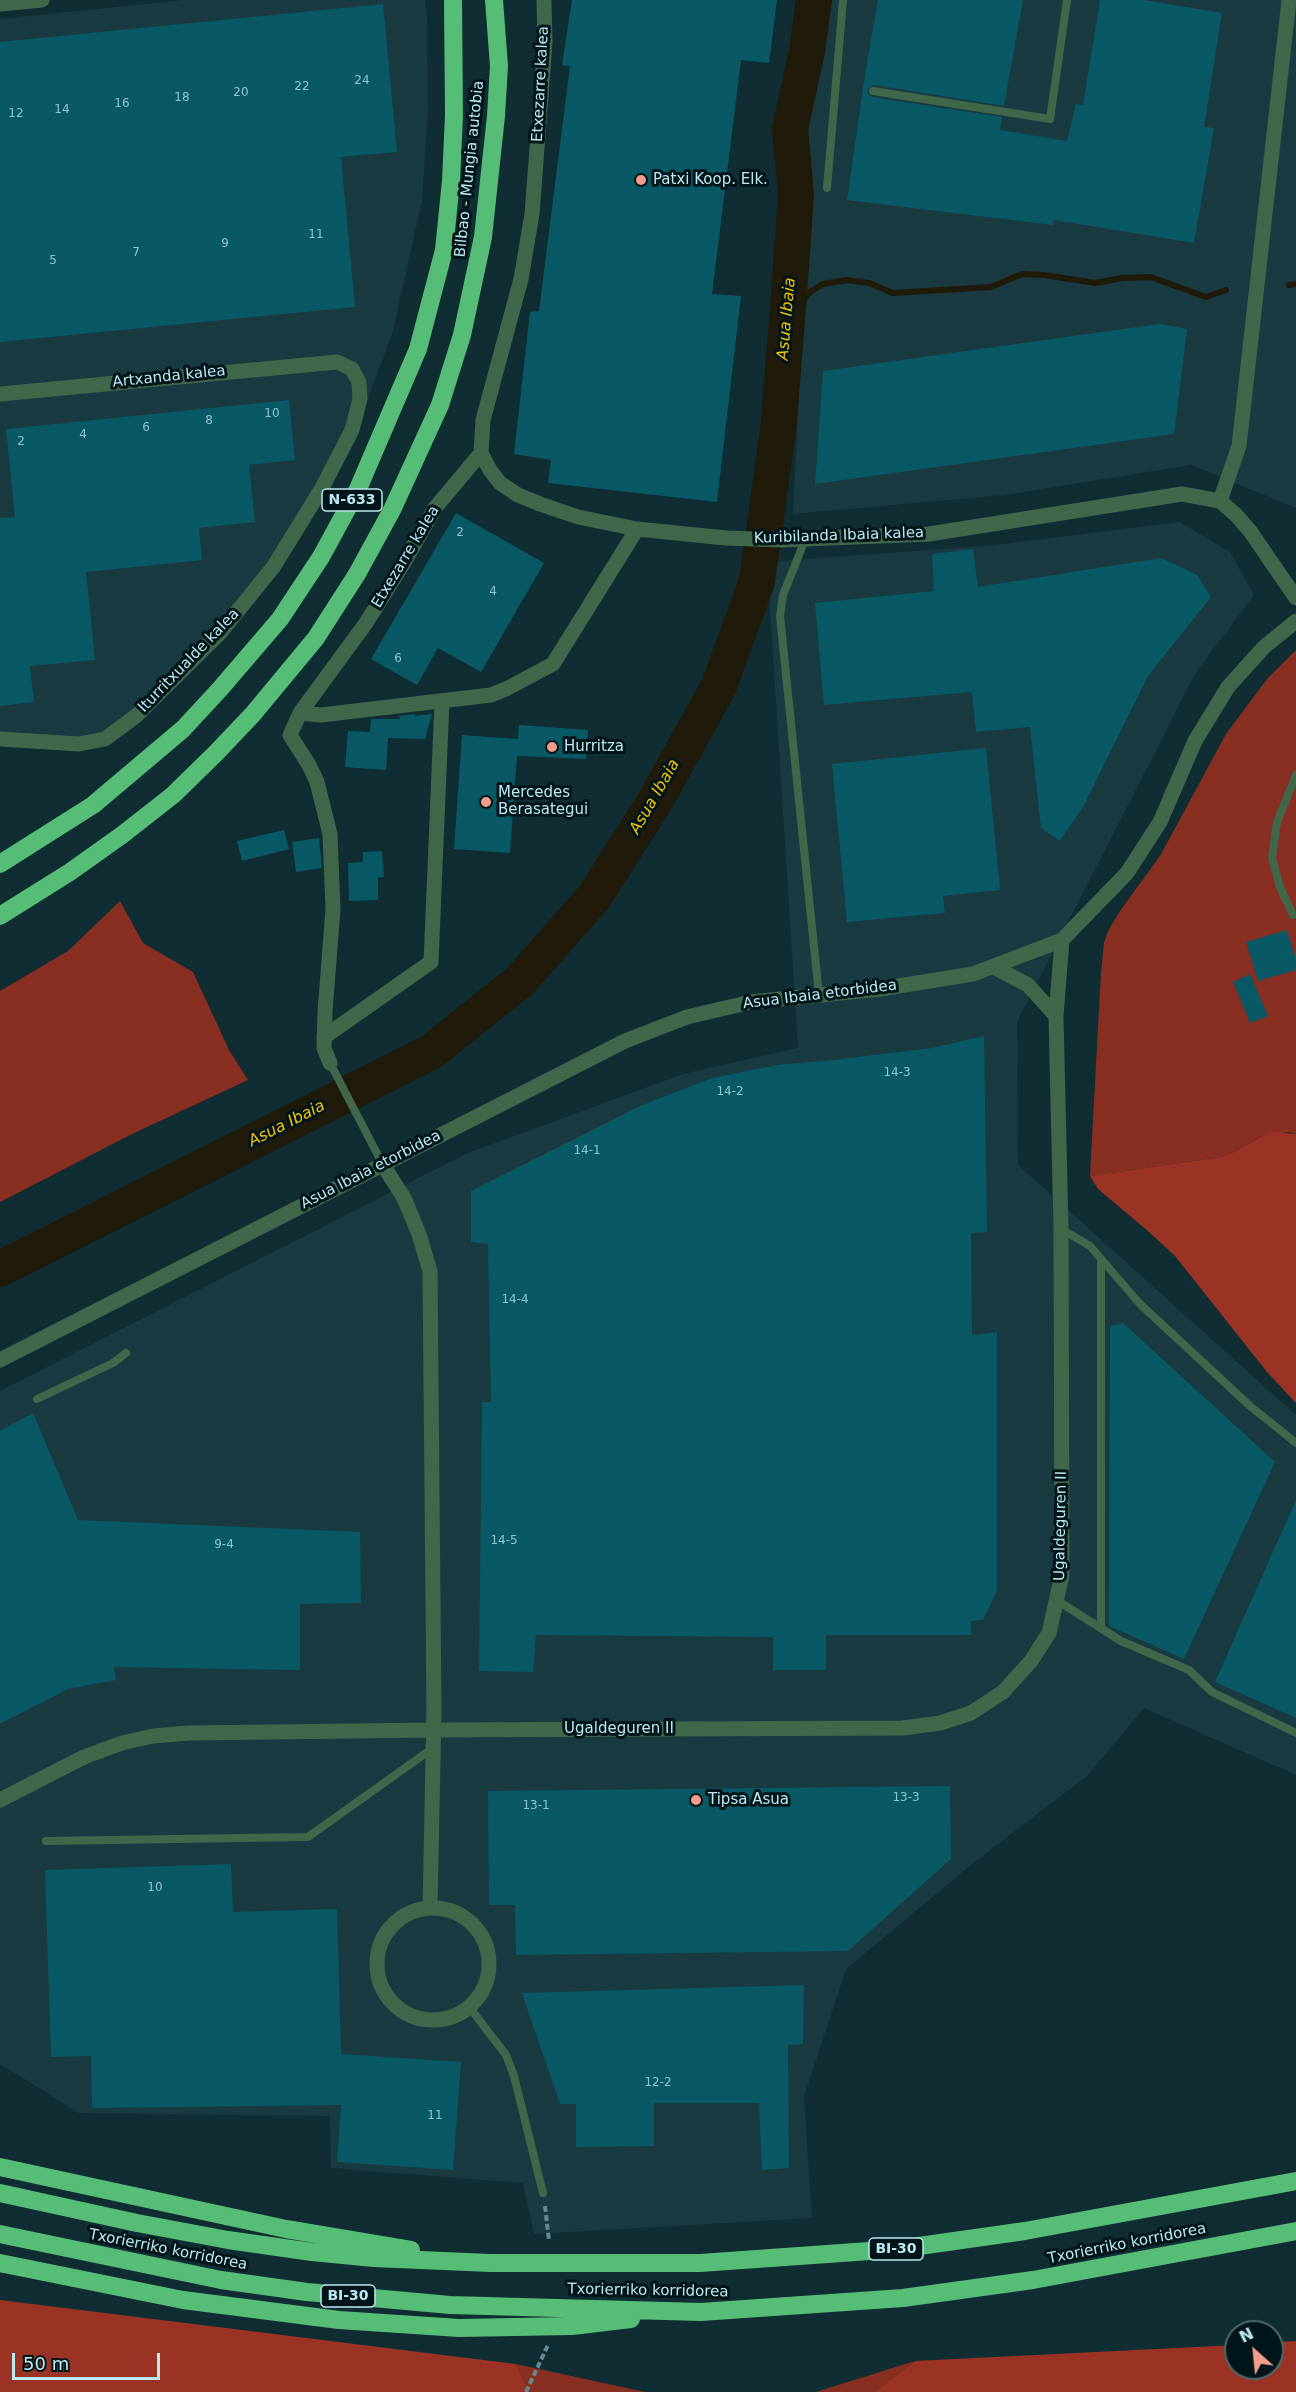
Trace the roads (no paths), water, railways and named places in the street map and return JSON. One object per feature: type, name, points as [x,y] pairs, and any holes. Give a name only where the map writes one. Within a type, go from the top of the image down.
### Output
[{"type":"highway","name":"Bilbao - Mungia autobia","points":[[0,915],[70,872],[122,835],[173,795],[216,753],[253,714],[316,638],[357,574],[392,510],[440,405],[462,335],[483,237],[496,116],[498,66],[494,0]]},
{"type":"highway","name":"Bilbao - Mungia autobia","points":[[0,864],[93,805],[183,729],[280,619],[321,557],[358,489],[418,350],[444,250],[451,180],[454,115],[453,2]]},
{"type":"highway","points":[[0,2167],[286,2229],[490,2263]]},
{"type":"highway","name":"Txorierriko korridorea","points":[[0,2193],[160,2227],[312,2252],[374,2258],[490,2263],[700,2263],[898,2249],[1025,2231],[1296,2181]]},
{"type":"highway","name":"Txorierriko korridorea","points":[[0,2234],[210,2278],[329,2294],[450,2306],[701,2312],[903,2298],[1033,2280],[1296,2230]]},
{"type":"highway","points":[[0,2263],[183,2300],[339,2320],[459,2328],[549,2326],[701,2312]]},
{"type":"street","points":[[0,4],[42,0]]},
{"type":"street","name":"Etxezarre kalea","points":[[330,1063],[324,1048],[324,1037],[333,919],[332,860],[324,804],[317,782],[290,735],[300,713],[366,623],[404,564],[435,508],[481,453],[483,420],[521,279],[532,214],[545,43],[544,0]]},
{"type":"street","points":[[1290,0],[1239,446],[1220,501],[1236,514],[1250,531],[1296,598]]},
{"type":"street","name":"Artxanda kalea","points":[[0,394],[337,362]]},
{"type":"street","name":"Iturritxualde kalea","points":[[0,739],[80,744],[105,739],[136,716],[220,633],[274,566],[322,488],[352,430],[360,399],[359,382],[352,369],[337,362]]},
{"type":"street","name":"Kuribilanda Ibaia kalea","points":[[481,453],[489,470],[500,483],[518,495],[578,517],[637,529],[726,538],[805,540],[929,534],[1182,494],[1220,501]]},
{"type":"street","points":[[300,713],[321,715],[491,695],[552,664],[637,529]]},
{"type":"street","name":"Asua Ibaia etorbidea","points":[[0,1359],[383,1165],[531,1087],[635,1037],[687,1017],[751,1002],[880,989],[973,974],[1062,940],[1127,873],[1160,822],[1195,741],[1228,687],[1264,647],[1296,621]]},
{"type":"street","points":[[324,1037],[431,962],[442,701]]},
{"type":"street","name":"Ugaldeguren II","points":[[0,1800],[84,1757],[122,1743],[153,1736],[189,1733],[434,1730],[903,1728],[940,1723],[971,1713],[1003,1692],[1017,1678],[1049,1633],[1062,1575],[1061,1228],[1056,1016],[1062,940]]},
{"type":"street","points":[[994,967],[1028,985],[1056,1016]]},
{"type":"street","points":[[383,1165],[404,1198],[419,1234],[430,1271],[434,1730],[430,1908]]},
{"type":"street","points":[[430,1908],[448,1909],[464,1916],[477,1928],[486,1943],[490,1960],[488,1978],[481,1994],[470,2008],[453,2017],[434,2021],[415,2018],[398,2008],[385,1994],[378,1976],[377,1956],[383,1938],[395,1923],[411,1912],[430,1908]]},
{"type":"lane","points":[[827,188],[843,0]]},
{"type":"lane","points":[[873,91],[1050,119],[1067,0]]},
{"type":"lane","points":[[805,540],[783,595],[780,616],[819,995]]},
{"type":"lane","points":[[1293,915],[1280,887],[1272,858],[1277,822],[1296,776]]},
{"type":"lane","points":[[330,1063],[383,1165]]},
{"type":"lane","points":[[1061,1228],[1089,1246],[1140,1304],[1250,1406],[1296,1443]]},
{"type":"lane","points":[[1101,1262],[1101,1628]]},
{"type":"lane","points":[[37,1399],[113,1363],[126,1353]]},
{"type":"lane","points":[[1058,1601],[1121,1641],[1189,1670],[1212,1692],[1296,1732]]},
{"type":"lane","points":[[46,1840],[308,1837],[433,1748]]},
{"type":"lane","points":[[470,2008],[506,2055],[543,2193]]},
{"type":"waterway","name":"Asua Ibaia","points":[[0,1269],[431,1052],[520,981],[594,897],[654,803],[719,686],[757,581],[778,431],[788,309],[796,194],[790,129],[807,51],[814,0]]},
{"type":"waterway","points":[[786,322],[810,292],[823,284],[847,280],[869,283],[893,293],[991,287],[1022,274],[1095,283],[1122,278],[1151,277],[1206,297],[1226,290]]},
{"type":"waterway","points":[[1289,285],[1296,284]]},
{"type":"place","name":"Patxi Koop. Elk.","points":[[641,180]]},
{"type":"place","name":"Hurritza","points":[[552,747]]},
{"type":"place","name":"Mercedes Berasategui","points":[[486,802]]},
{"type":"place","name":"Tipsa Asua","points":[[696,1800]]}]
